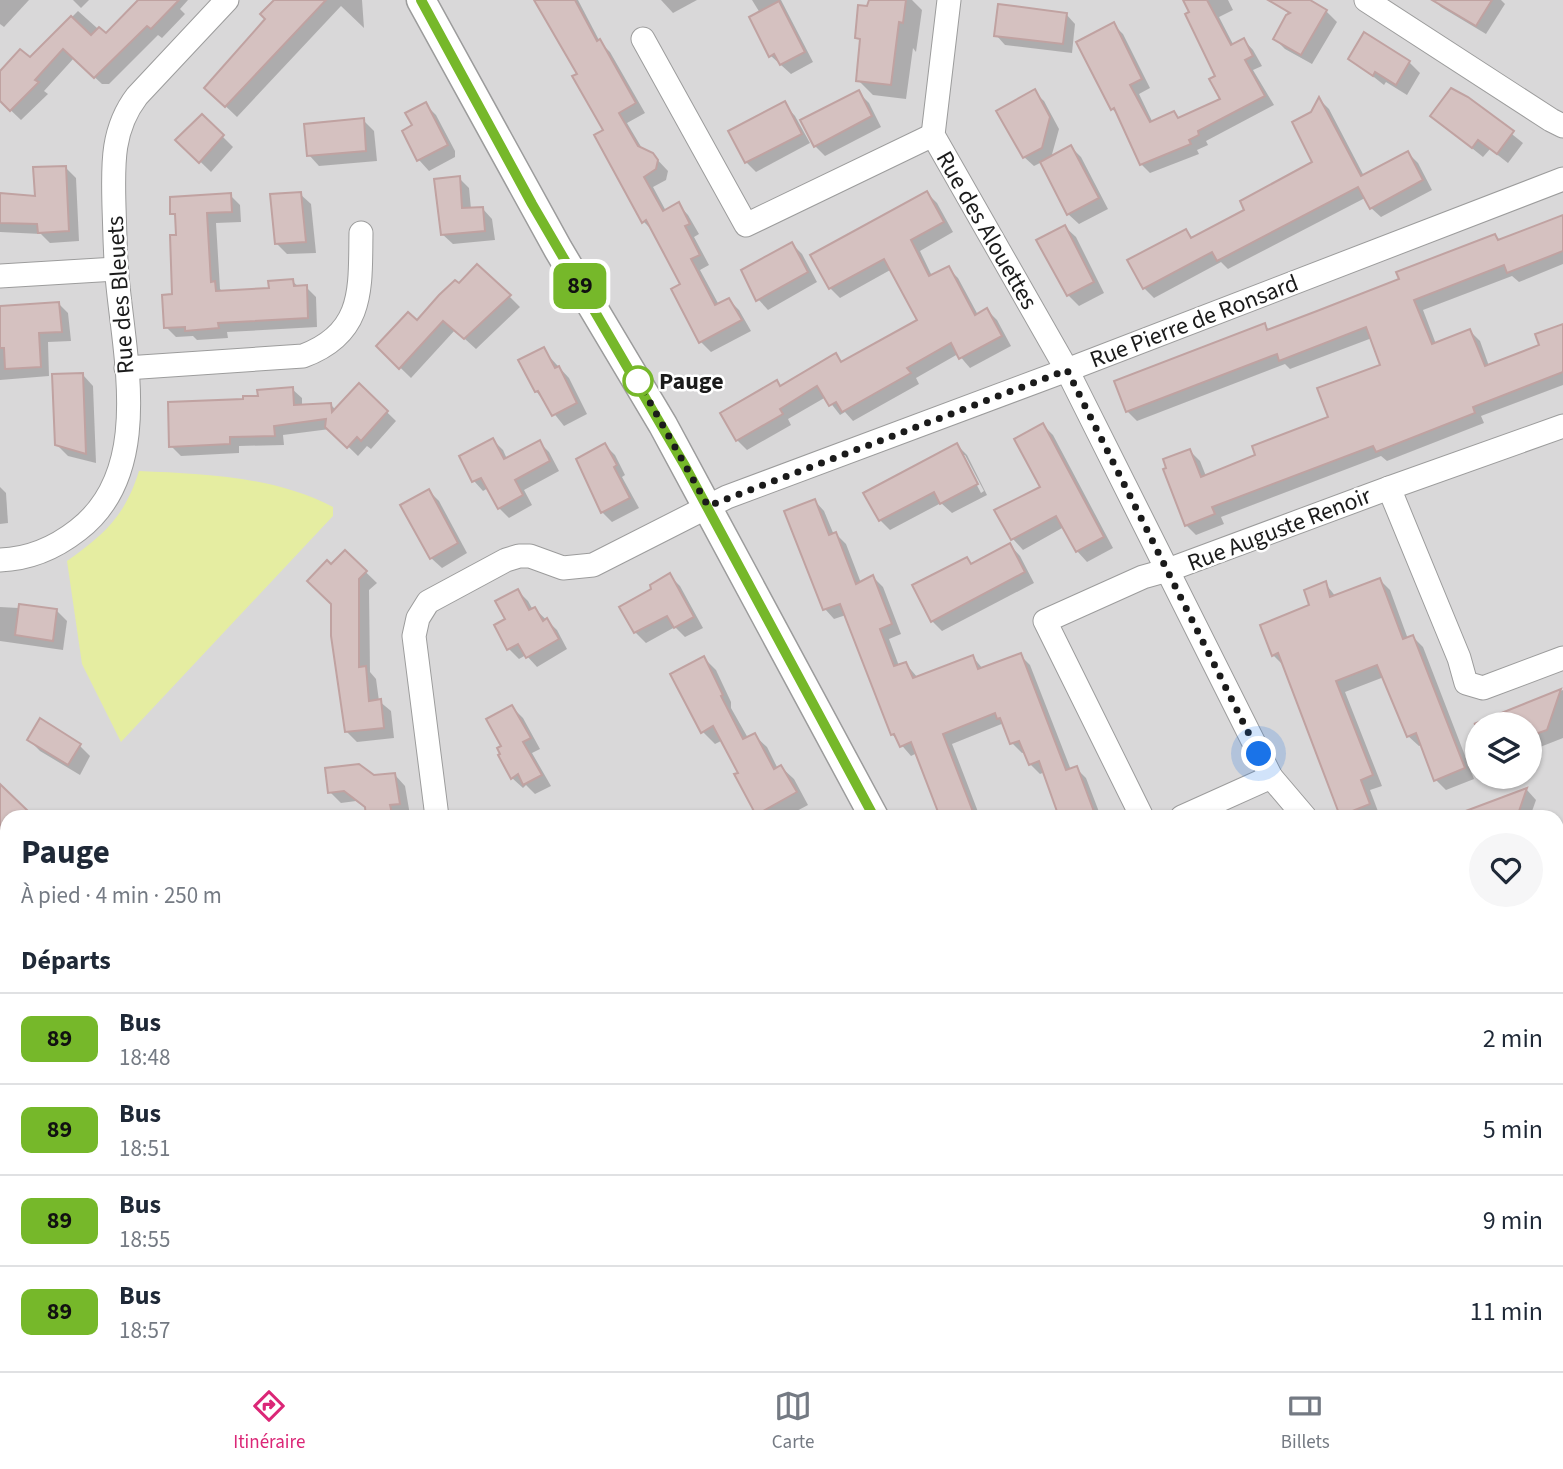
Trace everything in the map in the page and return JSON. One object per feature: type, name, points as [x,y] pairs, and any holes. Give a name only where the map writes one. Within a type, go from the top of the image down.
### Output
[{"type":"street","name":"Rue des Bleuets","points":[[0,560],[45,551],[64,541],[99,511],[112,489],[123,461],[128,431],[126,368],[116,269],[113,159],[120,122],[136,96],[227,0]]},
{"type":"street","points":[[421,0],[532,204],[708,506],[870,810]]},
{"type":"street","name":"Rue des Alouettes","points":[[949,0],[933,135],[1067,370],[1271,777],[1299,810]]},
{"type":"street","points":[[1366,0],[1563,126]]},
{"type":"street","points":[[643,38],[746,225],[933,135]]},
{"type":"street","name":"Rue Pierre de Ronsard","points":[[436,810],[414,636],[418,618],[428,602],[513,557],[530,556],[563,568],[593,565],[708,506],[1563,179]]},
{"type":"street","points":[[126,368],[303,356],[323,349],[349,320],[359,296],[361,233]]},
{"type":"street","points":[[0,276],[116,269]]},
{"type":"street","name":"Rue Auguste Renoir","points":[[1139,810],[1045,621],[1143,577],[1563,426]]},
{"type":"street","name":"Rue Auguste Renoir","points":[[1389,488],[1459,658],[1466,683],[1483,688],[1563,658]]},
{"type":"street","points":[[1198,810],[1271,777]]},
{"type":"shaded area","points":[[0,0],[1563,0],[1563,810],[0,810]]},
{"type":"green space","points":[[139,471],[238,478],[263,483],[287,489],[333,507],[333,516],[121,742],[82,664],[67,561],[112,523],[127,500]]},
{"type":"building","points":[[138,0],[179,0],[151,29],[147,26],[94,78],[63,49],[35,80],[39,82],[10,111],[0,101],[0,71],[20,49],[30,57],[71,16],[91,35],[99,27],[106,33]]},
{"type":"building","points":[[274,0],[326,0],[225,107],[204,88],[265,19],[260,14]]},
{"type":"building","points":[[534,0],[575,0],[636,103],[619,113],[638,146],[653,153],[658,160],[656,169],[644,177],[663,211],[679,202],[690,224],[685,226],[700,255],[691,259],[715,305],[729,298],[742,320],[699,343],[671,289],[680,284],[646,220],[642,223],[594,135],[603,130],[572,76],[577,74]]},
{"type":"building","points":[[869,0],[906,0],[903,23],[899,22],[891,85],[856,81],[860,39],[855,38],[858,5],[867,6]]},
{"type":"building","points":[[1183,0],[1207,0],[1231,45],[1244,38],[1253,56],[1245,60],[1265,96],[1198,131],[1199,135],[1189,140],[1191,144],[1140,165],[1114,108],[1111,110],[1076,42],[1114,22],[1142,79],[1130,85],[1150,122],[1174,111],[1178,118],[1220,99],[1209,79],[1215,76],[1185,14],[1189,12]]},
{"type":"building","points":[[1268,0],[1310,0],[1327,10],[1301,55],[1273,39],[1286,15],[1290,13]]},
{"type":"building","points":[[1432,0],[1492,0],[1476,26]]},
{"type":"building","points":[[779,1],[805,52],[780,65],[774,54],[769,57],[749,17]]},
{"type":"building","points":[[998,4],[1067,13],[1063,44],[994,36]]},
{"type":"building","points":[[1364,32],[1410,61],[1396,85],[1375,72],[1373,76],[1348,59]]},
{"type":"building","points":[[1451,88],[1468,97],[1514,131],[1497,154],[1478,140],[1472,148],[1430,116]]},
{"type":"building","points":[[1035,89],[1050,117],[1042,148],[1023,158],[996,111]]},
{"type":"building","points":[[859,90],[872,116],[814,147],[800,120]]},
{"type":"building","points":[[1319,97],[1361,176],[1408,151],[1423,180],[1370,209],[1358,187],[1217,261],[1212,252],[1143,289],[1127,260],[1186,229],[1191,238],[1244,210],[1240,201],[1312,162],[1292,122],[1311,112]]},
{"type":"building","points":[[785,101],[802,134],[745,163],[728,131]]},
{"type":"building","points":[[426,102],[448,145],[417,161],[402,131],[412,125],[405,113]]},
{"type":"building","points":[[202,114],[224,135],[199,163],[175,140]]},
{"type":"building","points":[[364,118],[366,151],[307,156],[304,124]]},
{"type":"building","points":[[1071,145],[1099,198],[1067,215],[1040,162]]},
{"type":"building","points":[[66,166],[69,231],[38,233],[37,224],[0,223],[0,193],[35,196],[33,167]]},
{"type":"building","points":[[460,176],[462,208],[483,207],[485,231],[441,235],[434,179]]},
{"type":"building","points":[[927,191],[944,222],[911,240],[929,276],[949,266],[975,315],[987,308],[1002,336],[959,359],[951,343],[907,368],[911,373],[842,412],[836,402],[829,406],[817,386],[780,409],[783,414],[736,441],[720,413],[777,380],[780,386],[836,353],[841,362],[917,320],[884,259],[829,289],[810,255]]},
{"type":"building","points":[[301,192],[306,242],[275,244],[270,194]]},
{"type":"building","points":[[231,193],[232,212],[207,213],[211,282],[215,281],[216,291],[269,288],[268,281],[293,279],[294,286],[307,285],[308,318],[218,323],[219,328],[185,331],[185,327],[164,328],[162,295],[172,294],[170,235],[176,235],[175,214],[170,214],[170,197]]},
{"type":"building","points":[[1563,215],[1563,251],[1507,273],[1504,265],[1414,300],[1432,344],[1470,329],[1485,366],[1539,345],[1535,334],[1563,324],[1563,372],[1473,407],[1475,413],[1376,452],[1373,446],[1212,507],[1215,514],[1185,526],[1163,469],[1166,468],[1163,459],[1190,449],[1201,477],[1255,455],[1252,446],[1328,417],[1317,388],[1380,365],[1366,327],[1279,361],[1277,354],[1126,412],[1114,381],[1265,323],[1267,330],[1317,311],[1399,279],[1396,272],[1495,234],[1498,240]]},
{"type":"building","points":[[1065,225],[1094,282],[1067,296],[1036,240]]},
{"type":"building","points":[[792,242],[808,272],[756,301],[741,270]]},
{"type":"building","points":[[477,264],[511,295],[464,339],[443,321],[399,369],[376,346],[408,312],[417,320],[455,280],[459,283]]},
{"type":"building","points":[[59,302],[62,332],[39,333],[41,367],[5,369],[4,348],[0,348],[0,306]]},
{"type":"building","points":[[544,347],[555,368],[559,366],[577,403],[552,416],[518,360]]},
{"type":"building","points":[[83,373],[86,454],[55,445],[52,374]]},
{"type":"building","points":[[359,383],[388,411],[361,441],[357,437],[347,448],[325,427],[326,419],[274,426],[275,436],[230,437],[230,444],[169,447],[168,402],[243,399],[243,396],[258,396],[257,390],[293,387],[294,405],[331,403],[332,412]]},
{"type":"building","points":[[1043,423],[1104,537],[1076,552],[1056,516],[1011,540],[994,510],[1040,487],[1014,439]]},
{"type":"building","points":[[493,438],[504,459],[540,440],[550,461],[515,480],[523,495],[498,509],[481,478],[472,482],[459,456]]},
{"type":"building","points":[[605,443],[630,498],[601,513],[576,459]]},
{"type":"building","points":[[957,443],[978,484],[940,504],[934,492],[879,521],[863,493]]},
{"type":"building","points":[[429,489],[458,543],[430,559],[400,505]]},
{"type":"building","points":[[815,499],[829,535],[836,532],[856,584],[873,575],[892,624],[880,629],[894,666],[906,662],[913,678],[973,655],[978,669],[1021,653],[1066,770],[1077,766],[1093,810],[1056,810],[1039,761],[1029,765],[1019,741],[1010,744],[1000,718],[997,719],[995,713],[943,734],[972,810],[937,810],[911,742],[900,747],[894,734],[891,735],[840,604],[823,610],[784,511]]},
{"type":"building","points":[[1010,543],[1025,572],[931,622],[912,585],[967,557],[971,564]]},
{"type":"building","points":[[345,550],[367,571],[359,579],[359,667],[366,666],[369,701],[381,699],[384,728],[345,732],[331,636],[331,604],[307,581],[327,560],[331,564]]},
{"type":"building","points":[[670,573],[694,617],[674,628],[667,616],[634,633],[619,607],[651,589],[650,585]]},
{"type":"building","points":[[1380,578],[1403,639],[1413,635],[1465,768],[1434,781],[1416,733],[1407,737],[1377,665],[1336,681],[1373,775],[1361,780],[1370,804],[1355,810],[1338,810],[1278,653],[1272,656],[1260,625],[1309,605],[1304,590],[1326,581],[1330,597]]},
{"type":"building","points":[[518,589],[529,610],[535,607],[543,621],[547,618],[559,639],[526,658],[518,644],[507,650],[494,625],[505,619],[495,601]]},
{"type":"building","points":[[19,604],[57,609],[53,641],[15,635]]},
{"type":"building","points":[[704,656],[743,739],[755,733],[774,769],[781,765],[797,792],[765,810],[753,810],[734,774],[738,773],[713,726],[701,733],[670,674]]},
{"type":"building","points":[[1561,689],[1547,730],[1542,732],[1542,712],[1504,712]]},
{"type":"building","points":[[512,705],[531,738],[523,742],[542,775],[523,785],[518,774],[511,779],[498,755],[500,754],[497,748],[501,746],[486,719]]},
{"type":"building","points":[[40,718],[81,744],[68,765],[27,740]]},
{"type":"building","points":[[359,764],[374,775],[395,773],[400,804],[390,805],[391,810],[365,810],[344,791],[328,793],[325,768]]},
{"type":"building","points":[[0,784],[27,810],[0,810]]},
{"type":"building","points":[[1527,789],[1519,810],[1468,810]]},
{"type":"bus line","name":"89","points":[[421,0],[532,204],[685,466],[870,810]]},
{"type":"place","name":"Pauge","points":[[638,381]]},
{"type":"route","points":[[638,381],[708,506],[1067,370],[1259,754]]}]
